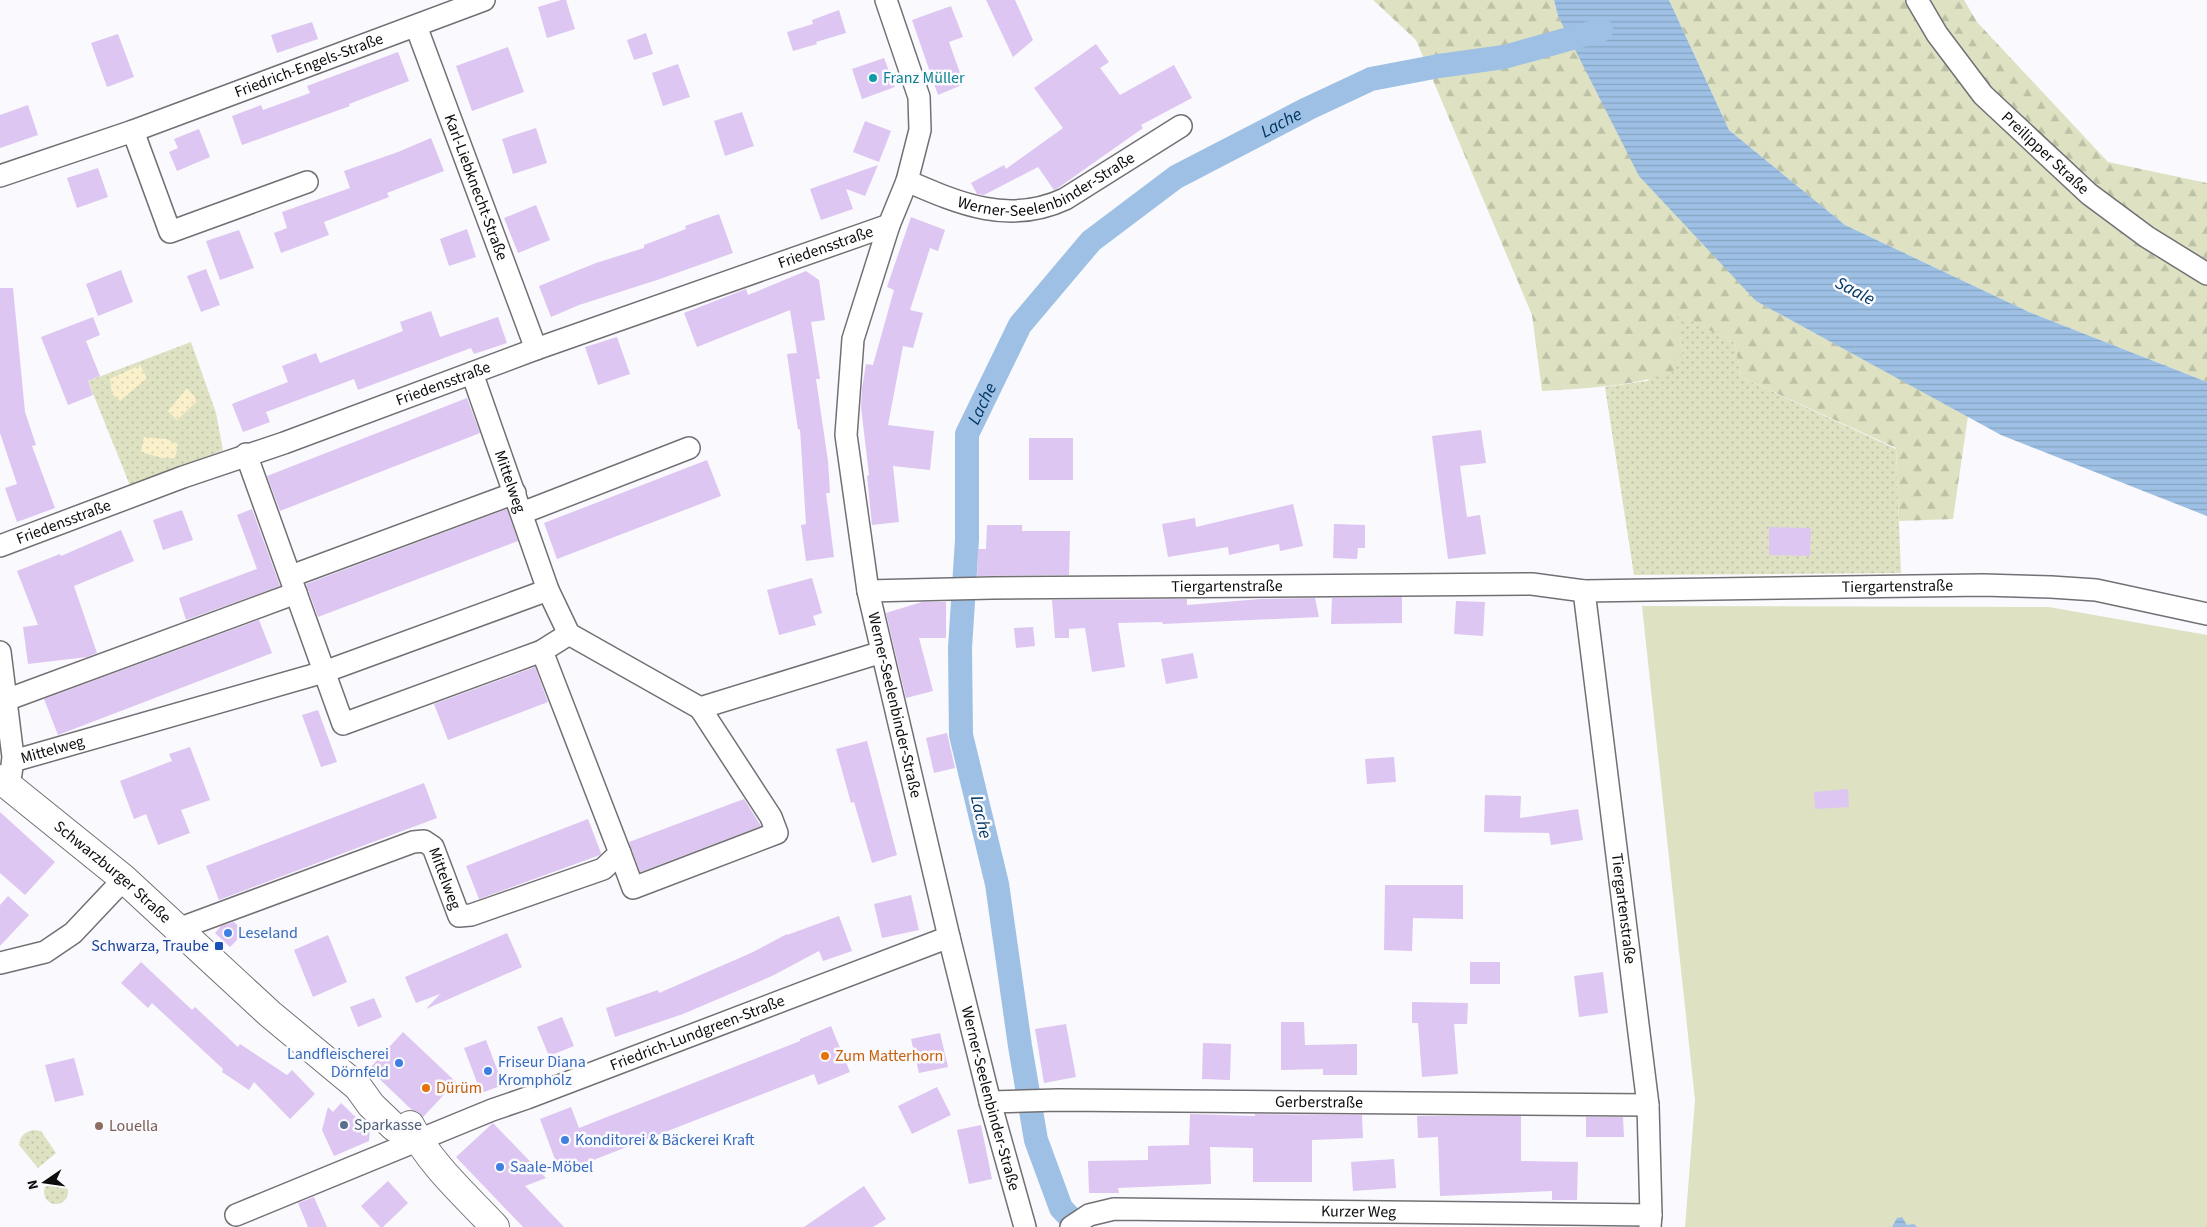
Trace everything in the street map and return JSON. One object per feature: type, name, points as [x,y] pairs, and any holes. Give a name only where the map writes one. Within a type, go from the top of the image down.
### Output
[{"type":"street","name":"Friedrich-Engels-Straße","points":[[0,176],[133,131],[484,0]]},
{"type":"street","name":"Werner-Seelenbinder-Straße","points":[[886,0],[919,97],[920,130],[907,181],[889,225],[853,339],[846,435],[868,591],[949,937],[1000,1101],[1025,1227]]},
{"type":"street","name":"Preilipper Straße","points":[[1917,0],[1937,34],[1990,102],[2089,194],[2147,237],[2207,274]]},
{"type":"street","name":"Karl-Liebknecht-Straße","points":[[416,26],[536,349]]},
{"type":"street","name":"Werner-Seelenbinder-Straße","points":[[907,181],[948,199],[977,207],[1029,211],[1049,206],[1065,199],[1180,126]]},
{"type":"street","points":[[133,131],[170,232],[307,182]]},
{"type":"street","name":"Friedensstraße","points":[[0,546],[246,454],[284,443],[472,372],[889,225]]},
{"type":"street","name":"Mittelweg","points":[[472,372],[548,590],[569,634]]},
{"type":"street","points":[[522,513],[689,448]]},
{"type":"street","points":[[246,454],[343,724],[542,651],[569,634],[700,708],[771,817],[777,833],[633,888],[542,651]]},
{"type":"street","points":[[6,700],[515,493]]},
{"type":"street","name":"Tiergartenstraße","points":[[868,591],[992,588],[1532,584],[1584,591],[1983,585],[2096,590],[2207,614]]},
{"type":"street","name":"Mittelweg","points":[[7,774],[324,672],[548,590]]},
{"type":"street","name":"Tiergartenstraße","points":[[1584,591],[1648,1105],[1651,1221]]},
{"type":"street","points":[[0,652],[6,700],[7,774]]},
{"type":"street","points":[[700,708],[882,652]]},
{"type":"street","name":"Schwarzburger Straße","points":[[7,774],[270,1014],[358,1087],[371,1105],[394,1128],[418,1140],[445,1174],[495,1227]]},
{"type":"street","name":"Mittelweg","points":[[178,929],[413,842],[424,841],[432,847],[459,916],[471,915],[603,869],[620,853]]},
{"type":"street","points":[[0,963],[45,952],[73,934],[124,880]]},
{"type":"street","name":"Friedrich-Lundgreen-Straße","points":[[236,1215],[418,1140],[949,937]]},
{"type":"street","name":"Gerberstraße","points":[[1000,1101],[1648,1105]]},
{"type":"street","name":"Kurzer Weg","points":[[1071,1227],[1089,1215],[1114,1209],[1651,1221]]},
{"type":"green space","points":[[1373,0],[1554,0],[1558,16],[1756,301],[1968,416],[1953,519],[1899,521],[1896,448],[1741,377],[1735,343],[1677,314],[1683,352],[1673,372],[1625,384],[1542,391],[1532,315],[1416,40]]},
{"type":"green space","points":[[1669,0],[1964,0],[1977,22],[2108,162],[2207,183],[2207,382],[2029,312],[1845,225],[1729,130]]},
{"type":"green space","points":[[1676,313],[1735,343],[1741,377],[1896,449],[1901,573],[1634,575],[1605,387],[1647,381],[1683,352]]},
{"type":"green space","points":[[191,342],[216,413],[223,450],[131,488],[88,381]]},
{"type":"green space","points":[[1642,606],[2049,607],[2207,635],[2207,1227],[1685,1227],[1695,1100]]},
{"type":"green space","points":[[34,1130],[41,1131],[56,1153],[38,1168],[19,1145],[20,1139],[24,1134]]},
{"type":"green space","points":[[56,1180],[65,1183],[68,1192],[65,1201],[56,1204],[47,1201],[44,1192],[47,1183]]},
{"type":"sand","points":[[140,365],[147,378],[120,401],[112,394],[110,379]]},
{"type":"sand","points":[[187,388],[195,397],[196,402],[177,420],[168,411]]},
{"type":"sand","points":[[144,437],[166,439],[178,444],[175,458],[162,458],[141,452]]},
{"type":"water","name":"Saale","points":[[1554,0],[1669,0],[1729,130],[1845,225],[2029,312],[2207,382],[2207,516],[2001,435],[1756,301],[1639,176],[1558,16]]},
{"type":"water","points":[[1902,1217],[1907,1225],[1914,1224],[1917,1227],[1892,1227],[1897,1218]]},
{"type":"building","points":[[566,0],[575,29],[547,38],[538,7]]},
{"type":"building","points":[[986,0],[1015,0],[1033,40],[1013,57]]},
{"type":"building","points":[[951,6],[963,37],[949,42],[964,84],[938,95],[912,20]]},
{"type":"building","points":[[839,10],[846,33],[793,51],[787,32],[813,24],[812,20]]},
{"type":"building","points":[[312,22],[318,39],[277,53],[271,35]]},
{"type":"building","points":[[646,33],[653,54],[634,60],[627,40]]},
{"type":"building","points":[[118,34],[134,77],[107,87],[91,43]]},
{"type":"building","points":[[1096,44],[1109,62],[1100,68],[1120,95],[1174,65],[1192,98],[1141,125],[1143,128],[1054,190],[1038,167],[984,195],[977,194],[971,183],[1004,165],[1006,169],[1063,128],[1034,88]]},
{"type":"building","points":[[508,47],[524,92],[472,111],[456,66]]},
{"type":"building","points":[[398,52],[409,81],[349,104],[350,106],[242,145],[232,116],[261,105],[263,110],[310,93],[307,86]]},
{"type":"building","name":"Franz Müller","points":[[884,58],[895,87],[862,99],[852,69]]},
{"type":"building","points":[[678,64],[690,97],[663,106],[652,73]]},
{"type":"building","points":[[28,105],[38,135],[0,148],[0,115]]},
{"type":"building","points":[[742,112],[754,146],[725,156],[714,121]]},
{"type":"building","points":[[865,121],[891,131],[879,162],[853,152]]},
{"type":"building","points":[[536,128],[547,163],[513,174],[502,139]]},
{"type":"building","points":[[199,129],[210,157],[177,171],[169,152],[178,148],[174,139]]},
{"type":"building","points":[[431,138],[444,171],[387,193],[389,197],[324,222],[329,235],[281,253],[274,233],[287,228],[282,212],[350,188],[344,171]]},
{"type":"building","points":[[878,165],[865,196],[846,189],[853,209],[821,220],[810,189]]},
{"type":"building","points":[[98,168],[108,197],[77,208],[67,178]]},
{"type":"building","points":[[536,205],[550,240],[518,253],[504,218]]},
{"type":"building","points":[[719,214],[733,253],[579,305],[551,317],[539,286],[596,263],[644,248],[644,245],[686,229],[685,226]]},
{"type":"building","points":[[911,217],[945,230],[938,251],[930,248],[910,310],[923,313],[913,348],[903,346],[888,425],[934,431],[930,470],[893,466],[899,522],[872,525],[867,476],[869,475],[861,407],[862,388],[866,364],[873,365],[894,290],[887,287]]},
{"type":"building","points":[[467,229],[476,257],[449,266],[440,239]]},
{"type":"building","points":[[239,230],[254,268],[220,280],[206,241]]},
{"type":"building","points":[[206,269],[220,305],[201,312],[187,276]]},
{"type":"building","points":[[121,270],[133,302],[98,316],[86,284]]},
{"type":"building","points":[[806,271],[819,280],[825,320],[811,322],[820,379],[816,379],[828,461],[830,493],[826,493],[834,557],[806,561],[801,525],[806,524],[800,429],[798,430],[787,354],[797,353],[790,310],[697,347],[684,313],[746,289],[748,295]]},
{"type":"building","points":[[0,288],[13,288],[25,412],[36,445],[32,446],[55,508],[17,522],[5,488],[17,484],[0,433]]},
{"type":"building","points":[[431,311],[440,337],[498,317],[507,343],[474,354],[471,348],[358,390],[354,379],[266,412],[270,422],[243,432],[232,404],[288,382],[282,366],[316,353],[320,363],[403,331],[400,322]]},
{"type":"building","points":[[93,317],[100,335],[86,341],[100,376],[88,381],[93,395],[68,405],[41,337]]},
{"type":"building","points":[[617,337],[630,374],[598,385],[585,347]]},
{"type":"building","points":[[467,398],[480,433],[280,511],[267,476]]},
{"type":"building","points":[[1481,430],[1486,463],[1460,466],[1467,517],[1480,515],[1486,554],[1448,559],[1432,436]]},
{"type":"building","points":[[1029,438],[1073,438],[1073,480],[1029,480]]},
{"type":"building","points":[[707,460],[721,496],[557,559],[544,523]]},
{"type":"building","points":[[1293,504],[1303,546],[1280,551],[1279,544],[1229,555],[1228,547],[1168,557],[1162,524],[1195,518],[1196,527]]},
{"type":"building","points":[[252,509],[280,586],[186,620],[179,598],[257,569],[237,515]]},
{"type":"building","points":[[507,509],[518,541],[318,617],[306,584]]},
{"type":"building","points":[[182,510],[193,540],[163,550],[153,520]]},
{"type":"building","points":[[1334,524],[1365,525],[1365,548],[1358,548],[1357,559],[1333,558]]},
{"type":"building","points":[[987,525],[1022,525],[1022,531],[1070,531],[1069,575],[977,576],[978,549],[986,549]]},
{"type":"building","points":[[1769,527],[1811,528],[1810,556],[1769,555]]},
{"type":"building","points":[[121,530],[134,561],[74,586],[97,653],[87,657],[28,664],[23,627],[38,625],[17,571],[60,554],[61,556]]},
{"type":"building","points":[[812,578],[822,613],[813,616],[816,625],[779,635],[767,590]]},
{"type":"building","points":[[1402,597],[1402,623],[1331,624],[1332,598]]},
{"type":"building","points":[[1315,598],[1319,617],[1163,624],[1162,622],[1118,623],[1125,667],[1092,672],[1085,628],[1069,629],[1069,638],[1055,638],[1052,600],[1187,599],[1187,605],[1261,599]]},
{"type":"building","points":[[1456,601],[1485,602],[1483,636],[1454,634]]},
{"type":"building","points":[[922,602],[946,602],[946,638],[919,638],[933,691],[906,698],[886,613]]},
{"type":"building","points":[[259,620],[272,653],[58,735],[44,699]]},
{"type":"building","points":[[1033,627],[1035,646],[1016,648],[1014,628]]},
{"type":"building","points":[[1193,653],[1198,678],[1166,684],[1161,659]]},
{"type":"building","points":[[535,667],[548,702],[448,740],[434,704]]},
{"type":"building","points":[[318,710],[337,762],[321,767],[302,715]]},
{"type":"building","points":[[947,733],[955,768],[934,773],[926,738]]},
{"type":"building","points":[[867,741],[897,855],[872,863],[854,802],[851,803],[836,749]]},
{"type":"building","points":[[190,747],[210,800],[181,810],[190,833],[158,845],[146,814],[134,819],[120,781],[172,761],[169,754]]},
{"type":"building","points":[[1394,757],[1396,782],[1367,784],[1365,759]]},
{"type":"building","points":[[424,783],[437,818],[219,900],[206,866]]},
{"type":"building","points":[[1848,789],[1849,807],[1815,809],[1814,792]]},
{"type":"building","points":[[1485,795],[1521,796],[1520,818],[1578,809],[1583,840],[1551,845],[1549,833],[1484,832]]},
{"type":"building","points":[[744,799],[761,826],[640,872],[629,842]]},
{"type":"building","points":[[0,812],[55,862],[25,895],[0,873]]},
{"type":"building","points":[[588,819],[601,853],[600,855],[479,899],[466,866]]},
{"type":"building","points":[[1385,885],[1463,885],[1463,919],[1413,918],[1412,951],[1384,950]]},
{"type":"building","points":[[911,895],[919,930],[882,938],[874,904]]},
{"type":"building","points":[[8,896],[29,915],[0,946],[0,905]]},
{"type":"building","points":[[839,916],[852,951],[823,961],[819,951],[772,976],[683,1014],[615,1037],[606,1008],[658,990],[659,993],[751,953],[787,934]]},
{"type":"building","points":[[234,922],[245,932],[230,947],[215,933],[221,926]]},
{"type":"building","points":[[507,933],[522,967],[426,1009],[440,994],[416,1003],[405,977]]},
{"type":"building","points":[[328,935],[347,982],[313,997],[294,950]]},
{"type":"building","points":[[141,962],[192,1010],[195,1007],[238,1047],[240,1044],[287,1075],[292,1070],[315,1094],[290,1119],[254,1082],[249,1090],[222,1072],[223,1069],[152,1003],[148,1008],[121,983]]},
{"type":"building","points":[[1470,962],[1500,962],[1500,984],[1470,984]]},
{"type":"building","points":[[1603,972],[1608,1013],[1579,1017],[1574,976]]},
{"type":"building","points":[[374,998],[382,1017],[358,1027],[350,1007]]},
{"type":"building","points":[[1412,1002],[1468,1003],[1467,1024],[1454,1024],[1458,1074],[1422,1077],[1418,1023],[1412,1023]]},
{"type":"building","points":[[562,1017],[574,1046],[549,1056],[537,1027]]},
{"type":"building","points":[[1281,1022],[1304,1022],[1305,1045],[1357,1044],[1357,1075],[1323,1075],[1323,1069],[1281,1070]]},
{"type":"building","points":[[1066,1024],[1076,1077],[1044,1083],[1035,1029]]},
{"type":"building","points":[[831,1026],[850,1072],[818,1085],[814,1074],[560,1173],[540,1119],[571,1107],[579,1128],[800,1041],[800,1039]]},
{"type":"building","points":[[403,1032],[456,1082],[423,1117],[418,1112],[412,1110],[369,1069]]},
{"type":"building","points":[[940,1033],[948,1067],[919,1073],[911,1039]]},
{"type":"building","points":[[486,1040],[503,1085],[481,1093],[464,1048]]},
{"type":"building","points":[[1203,1043],[1231,1044],[1230,1080],[1202,1079]]},
{"type":"building","points":[[74,1058],[84,1095],[55,1102],[45,1065]]},
{"type":"building","points":[[937,1087],[951,1115],[912,1134],[898,1106]]},
{"type":"building","name":"Sparkasse","points":[[341,1103],[370,1131],[369,1141],[334,1156],[322,1130],[328,1107],[333,1112]]},
{"type":"building","points":[[1190,1114],[1255,1116],[1255,1114],[1362,1115],[1363,1138],[1312,1140],[1312,1182],[1253,1182],[1253,1148],[1210,1147],[1211,1184],[1118,1188],[1119,1193],[1089,1193],[1088,1161],[1148,1160],[1148,1146],[1189,1145]]},
{"type":"building","points":[[1417,1116],[1521,1116],[1521,1161],[1578,1162],[1577,1200],[1552,1200],[1552,1191],[1440,1196],[1438,1137],[1418,1138]]},
{"type":"building","points":[[1586,1117],[1623,1117],[1624,1137],[1586,1137]]},
{"type":"building","name":"Saale-Möbel","points":[[493,1123],[546,1178],[525,1186],[564,1227],[523,1227],[456,1157]]},
{"type":"building","points":[[981,1125],[992,1179],[969,1184],[957,1130]]},
{"type":"building","points":[[1394,1159],[1396,1188],[1353,1191],[1351,1162]]},
{"type":"building","points":[[388,1181],[408,1203],[383,1227],[380,1227],[361,1206]]},
{"type":"building","points":[[864,1186],[886,1219],[873,1227],[804,1227]]},
{"type":"building","points":[[314,1197],[327,1227],[308,1227],[298,1203]]},
{"type":"waterway","name":"Lache","points":[[1079,1227],[1061,1208],[1036,1140],[1020,1046],[997,884],[961,735],[960,648],[967,540],[967,434],[1020,325],[1091,241],[1176,177],[1307,109],[1371,79],[1439,66],[1504,57],[1601,30]]},
{"type":"place","name":"Franz Müller","points":[[873,78]]},
{"type":"place","name":"Leseland","points":[[228,933]]},
{"type":"place","name":"Schwarza, Traube","points":[[219,946]]},
{"type":"place","name":"Zum Matterhorn","points":[[825,1056]]},
{"type":"place","name":"Landfleischerei Dörnfeld","points":[[399,1063]]},
{"type":"place","name":"Friseur Diana Krompholz","points":[[488,1071]]},
{"type":"place","name":"Dürüm","points":[[426,1088]]},
{"type":"place","name":"Sparkasse","points":[[344,1125]]},
{"type":"place","name":"Louella","points":[[99,1126]]},
{"type":"place","name":"Konditorei & Bäckerei Kraft","points":[[565,1140]]},
{"type":"place","name":"Saale-Möbel","points":[[500,1167]]}]
